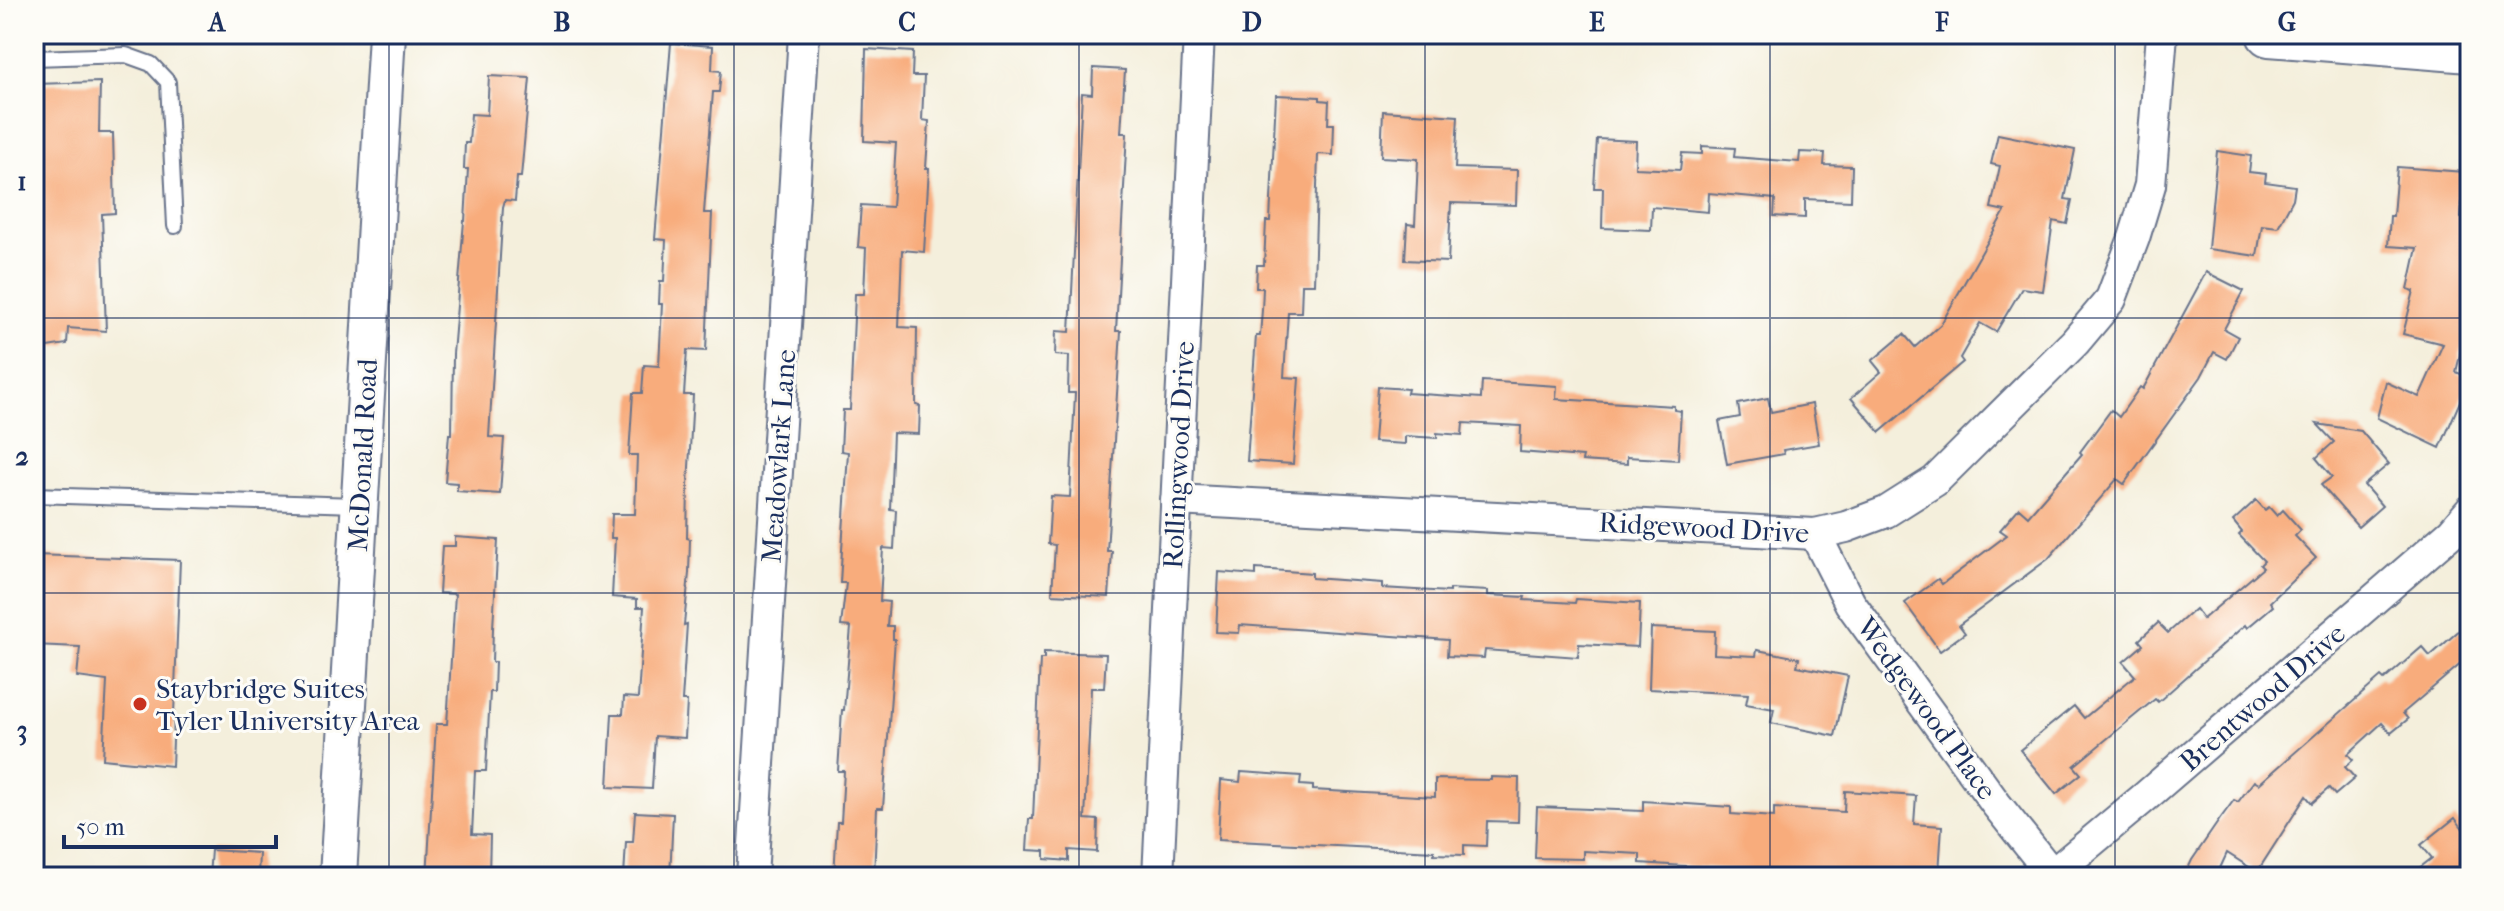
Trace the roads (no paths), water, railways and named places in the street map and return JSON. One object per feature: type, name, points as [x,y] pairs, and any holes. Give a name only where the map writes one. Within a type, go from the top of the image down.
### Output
[{"type":"highway","points":[[2269,34],[2470,50]]},
{"type":"street","name":"McDonald Road","points":[[338,877],[387,34]]},
{"type":"street","name":"Meadowlark Lane","points":[[752,877],[804,34]]},
{"type":"street","name":"Rollingwood Drive","points":[[1158,877],[1199,34]]},
{"type":"street","name":"Ridgewood Drive","points":[[1176,500],[1815,534],[1846,527],[1886,512],[1935,481],[2075,342],[2111,299],[2150,185],[2162,34]]},
{"type":"street","name":"Brentwood Drive","points":[[2050,875],[2135,806],[2452,532],[2470,511]]},
{"type":"street","name":"Wedgewood Place","points":[[1815,534],[1850,603],[2050,875]]},
{"type":"lane","points":[[34,58],[126,55],[151,64],[168,82],[175,226]]},
{"type":"lane","points":[[34,495],[359,505]]},
{"type":"place","name":"Staybridge Suites Tyler University Area","points":[[140,704]]}]
